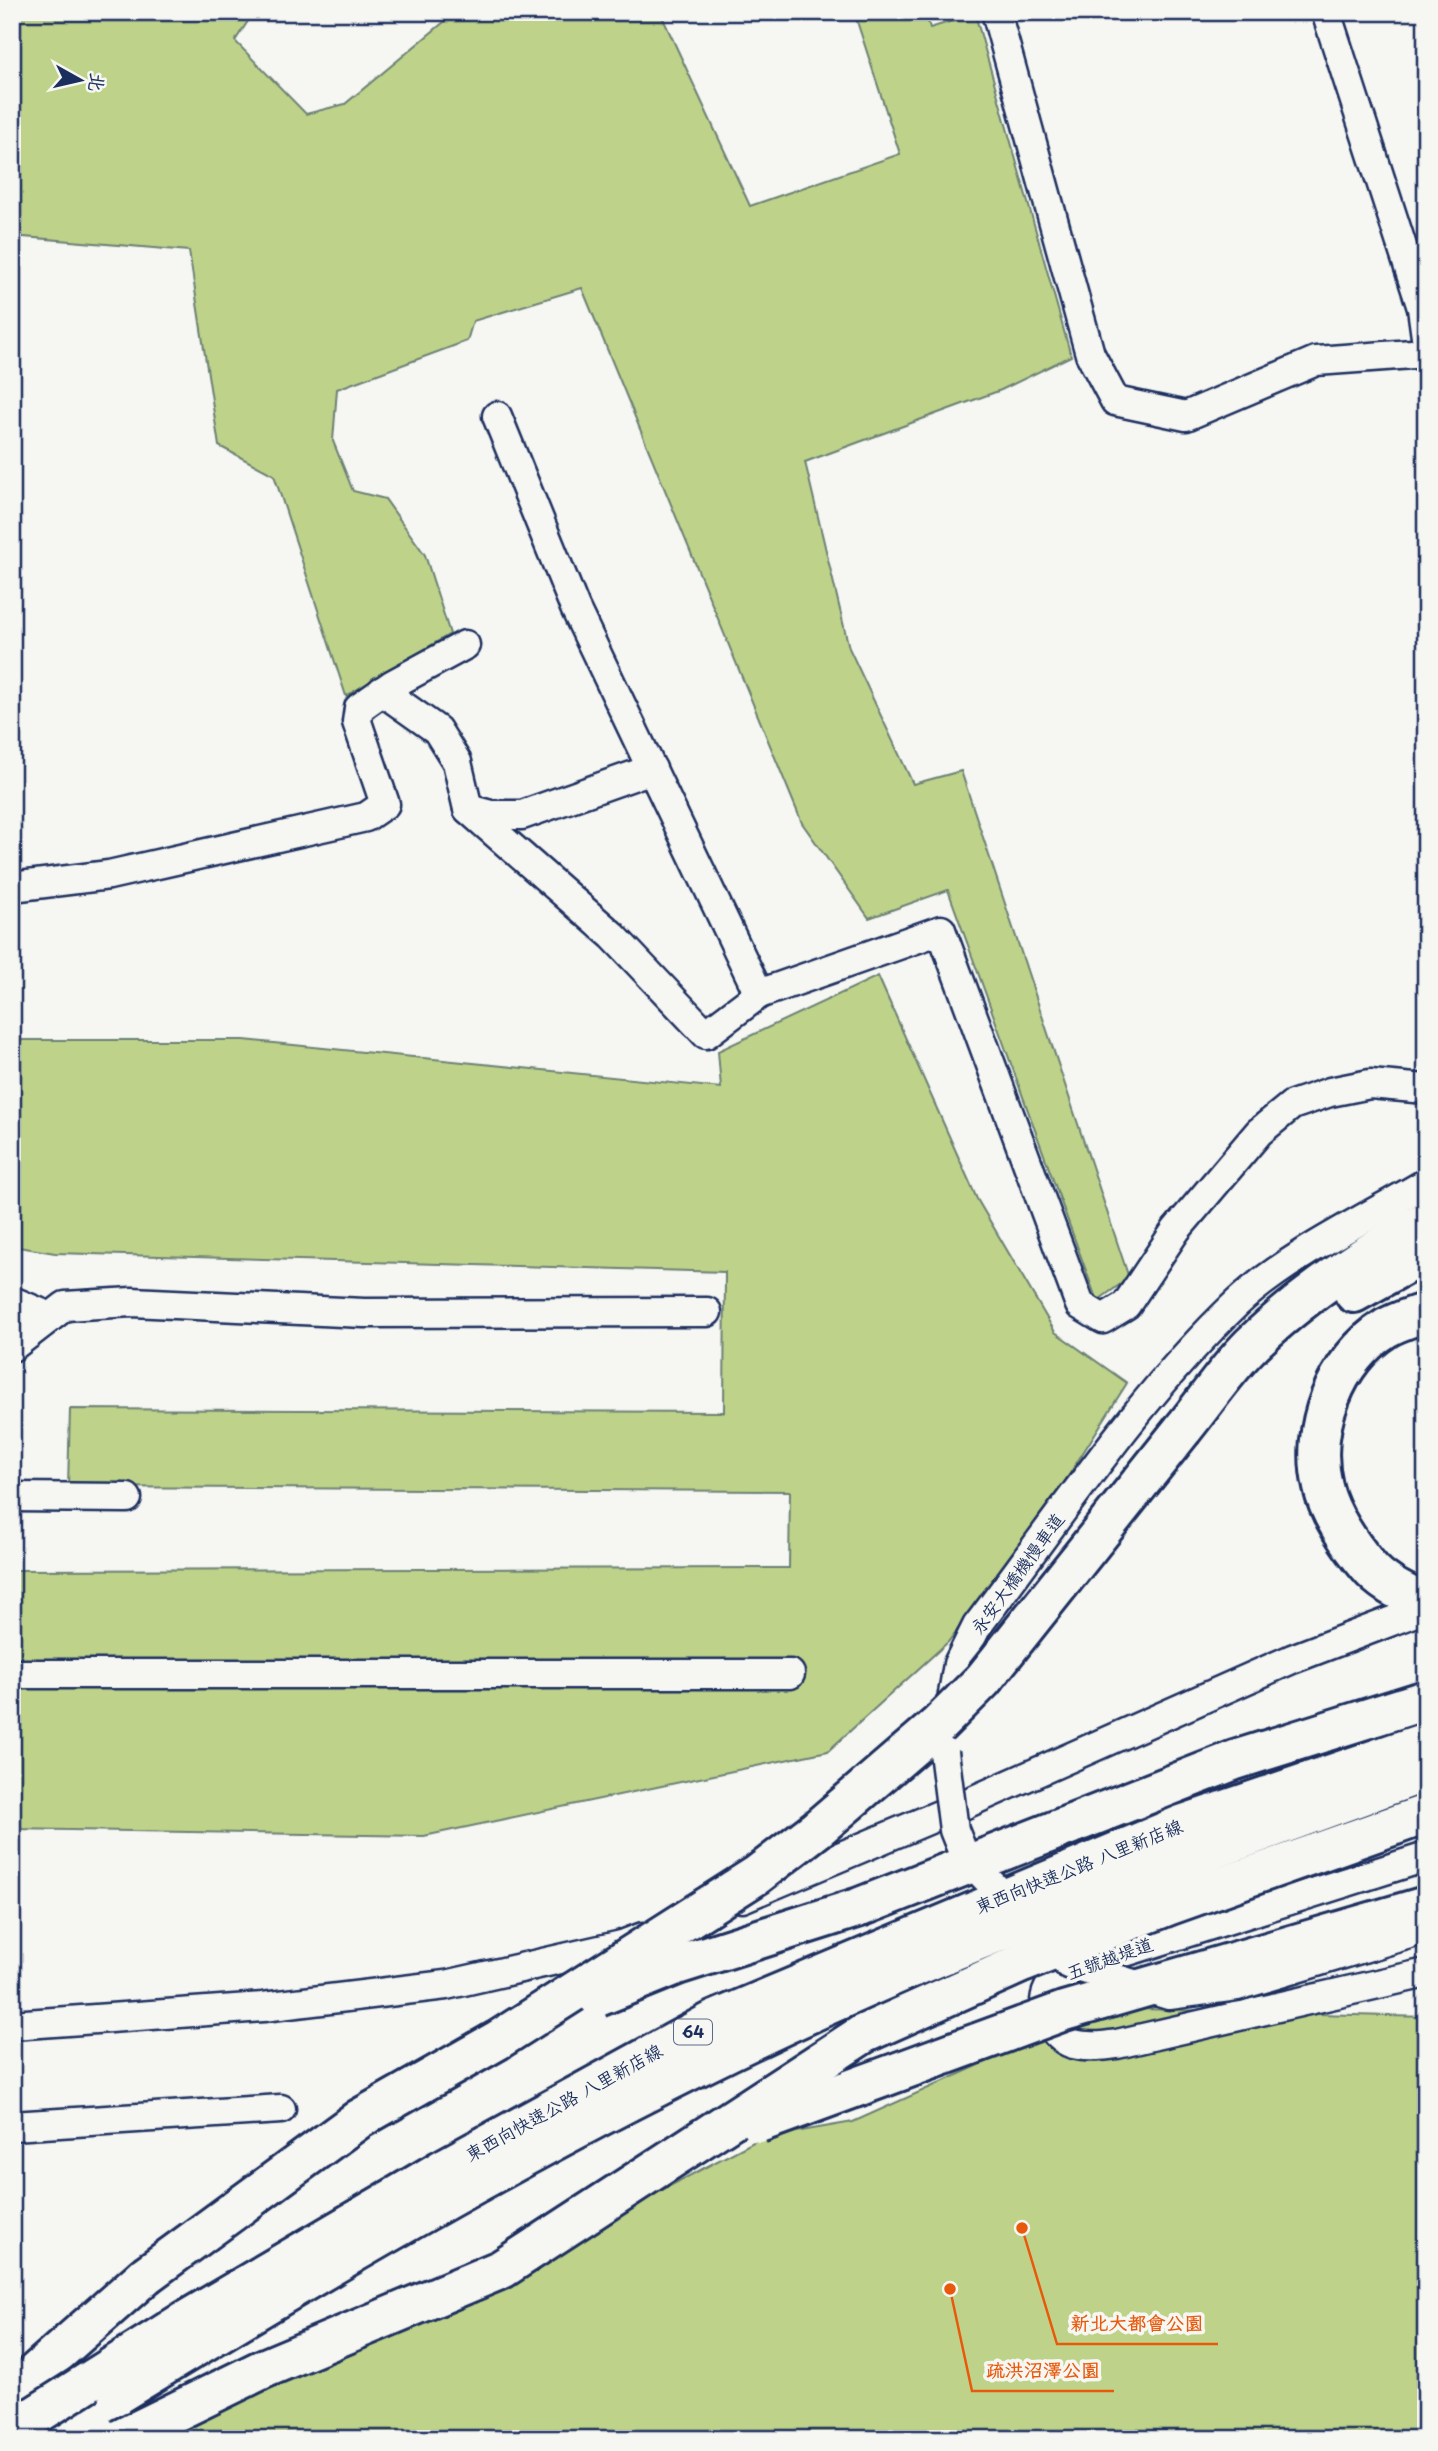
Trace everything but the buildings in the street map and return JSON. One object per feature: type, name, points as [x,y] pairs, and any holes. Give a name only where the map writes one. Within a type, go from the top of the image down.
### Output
[{"type":"highway","points":[[12,2393],[146,2275],[359,2119],[498,2040],[757,1875],[817,1829],[938,1725],[983,1681],[1250,1346],[1321,1288],[1405,1231],[1426,1221]]},
{"type":"highway","points":[[1183,1429],[1241,1385],[1333,1304],[1426,1253]]},
{"type":"highway","points":[[1426,1312],[1386,1328],[1358,1353],[1332,1391],[1320,1436],[1323,1488],[1342,1528],[1369,1568],[1394,1588],[1426,1606]]},
{"type":"highway","points":[[498,2040],[520,2034],[586,2002],[677,1965],[860,1907],[1235,1760],[1426,1700]]},
{"type":"highway","name":"東西向快速公路 八里新店線","points":[[12,2430],[183,2322],[441,2170],[715,2020],[1181,1825],[1426,1742]]},
{"type":"highway","name":"東西向快速公路 八里新店線","points":[[45,2439],[285,2292],[488,2178],[744,2045],[862,1990],[987,1939],[1198,1856],[1426,1772]]},
{"type":"highway","points":[[502,2269],[863,2034],[1022,1963],[1170,1905],[1426,1814]]},
{"type":"highway","points":[[120,2439],[263,2369],[502,2269],[634,2198],[765,2120],[1063,2011],[1426,1906]]},
{"type":"street","points":[[996,12],[1090,354],[1115,401],[1186,416],[1317,361],[1426,352]]},
{"type":"street","points":[[1326,12],[1422,309],[1426,337]]},
{"type":"street","points":[[498,416],[575,608],[759,994]]},
{"type":"street","points":[[12,887],[109,875],[366,817],[385,804],[357,722],[359,708],[382,691],[465,645]]},
{"type":"street","points":[[382,691],[437,730],[457,762],[468,809],[613,936],[706,1034],[759,994],[941,930],[1080,1305],[1103,1319],[1126,1305],[1176,1230],[1259,1132],[1292,1105],[1330,1092],[1370,1084],[1426,1089]]},
{"type":"street","points":[[468,809],[491,815],[522,815],[652,769]]},
{"type":"street","name":"永安大橋機慢車道","points":[[1426,1183],[1306,1253],[1239,1302],[1149,1399],[977,1626],[958,1664],[944,1752],[954,1830],[964,1855],[1068,1964],[1169,1995],[1237,1986],[1426,1929]]},
{"type":"street","points":[[12,1301],[28,1305],[50,1317]]},
{"type":"street","points":[[12,1347],[65,1306],[132,1302],[364,1313],[708,1312]]},
{"type":"street","points":[[12,1497],[127,1498]]},
{"type":"street","points":[[12,2025],[262,2007],[446,1985],[622,1945],[796,1876],[1292,1659],[1426,1606]]},
{"type":"street","points":[[12,1674],[790,1674]]},
{"type":"street","name":"五號越堤道","points":[[1426,1857],[1084,1965],[1064,1974],[1050,1986],[1044,2005],[1052,2030],[1070,2043],[1093,2047],[1118,2044],[1426,1973]]},
{"type":"street","points":[[12,2126],[281,2109]]},
{"type":"green space","points":[[12,12],[254,12],[235,41],[306,114],[345,104],[456,12],[660,12],[750,206],[900,154],[854,12],[925,12],[930,28],[975,14],[1071,356],[1001,390],[805,462],[849,648],[913,784],[961,771],[1129,1278],[1097,1301],[948,890],[869,918],[802,823],[582,288],[473,321],[467,341],[337,389],[333,441],[353,491],[385,499],[425,555],[450,634],[346,696],[274,475],[219,446],[189,251],[12,236]]},
{"type":"green space","points":[[878,976],[977,1199],[1055,1332],[1127,1383],[1038,1524],[948,1642],[828,1751],[424,1836],[12,1829],[12,1570],[789,1568],[790,1491],[68,1487],[70,1409],[724,1412],[725,1272],[55,1253],[12,1246],[12,1040],[244,1040],[721,1088],[718,1051]]},
{"type":"green space","points":[[1106,2008],[1426,2017],[1426,2439],[150,2439],[421,2317],[761,2138],[853,2122]]},
{"type":"place","name":"新北大都會公園","points":[[1022,2228]]},
{"type":"place","name":"疏洪沼澤公園","points":[[950,2289]]}]
